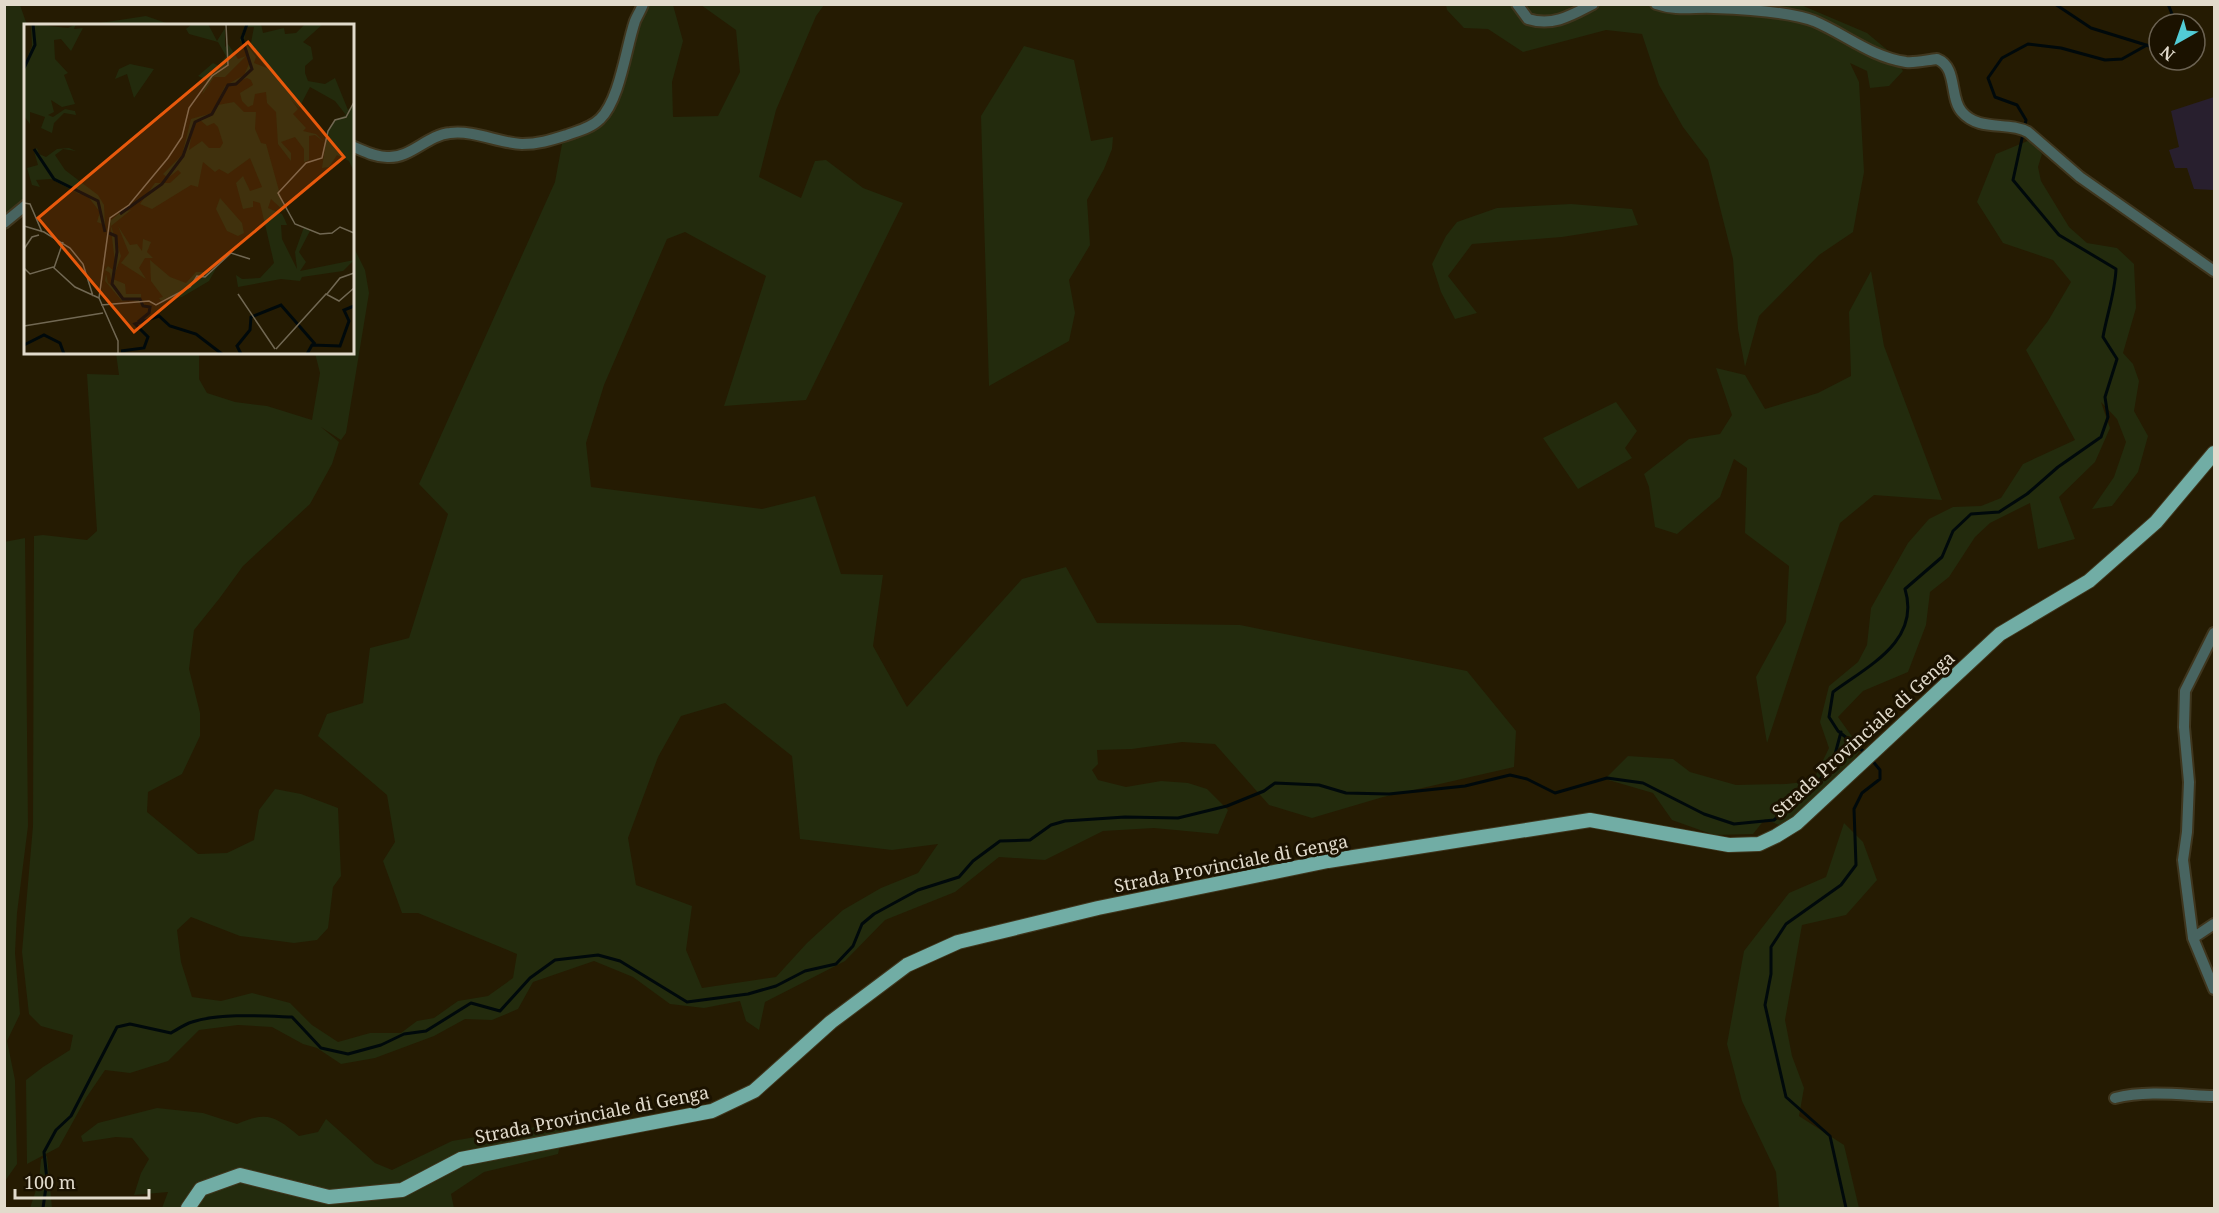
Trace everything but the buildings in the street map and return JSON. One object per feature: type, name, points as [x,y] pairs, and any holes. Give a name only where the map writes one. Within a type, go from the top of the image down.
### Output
[{"type":"main road","name":"Strada Provinciale di Genga","points":[[188,1209],[201,1189],[240,1175],[329,1197],[402,1190],[461,1159],[712,1110],[754,1091],[831,1022],[907,965],[958,942],[1098,908],[1328,861],[1590,820],[1729,845],[1759,844],[1797,823],[2000,634],[2088,581],[2156,522],[2214,453]]},
{"type":"street","points":[[354,147],[373,155],[389,158],[402,155],[432,138],[450,133],[472,133],[520,144],[544,143],[591,126],[609,107],[636,19],[643,4]]},
{"type":"street","points":[[1517,4],[1528,19],[1545,23],[1561,20],[1593,4]]},
{"type":"street","points":[[1656,4],[1675,10],[1714,8],[1763,12],[1814,21],[1886,57],[1906,62],[1938,59],[1946,65],[1957,104],[1966,116],[1988,125],[2024,130],[2080,177],[2214,271]]},
{"type":"street","points":[[4,223],[24,207]]},
{"type":"street","points":[[2214,633],[2185,691],[2184,727],[2189,782],[2183,860],[2193,938],[2214,989]]},
{"type":"street","points":[[2193,938],[2214,924]]},
{"type":"street","points":[[2115,1098],[2163,1095],[2214,1096]]},
{"type":"shaded area","points":[[2214,97],[2214,190],[2194,189],[2187,168],[2175,168],[2169,150],[2179,147],[2171,111]]},
{"type":"green space","points":[[5,5],[20,5],[27,24],[24,24],[24,201],[5,218]]},
{"type":"green space","points":[[646,5],[673,5],[683,41],[672,82],[673,117],[718,116],[740,72],[736,30],[701,5],[824,5],[816,16],[776,110],[759,177],[801,198],[815,161],[826,160],[863,188],[903,203],[806,400],[724,406],[766,276],[685,232],[667,239],[604,385],[586,443],[591,487],[762,509],[815,496],[841,574],[883,575],[873,646],[907,707],[1022,579],[1066,567],[1097,623],[1240,625],[1467,671],[1516,731],[1514,767],[1383,797],[1312,818],[1269,805],[1215,744],[1182,742],[1132,749],[1097,750],[1098,764],[1092,770],[1098,780],[1126,787],[1161,781],[1188,783],[1207,789],[1228,810],[1218,834],[1154,828],[1103,831],[1045,860],[999,857],[955,892],[885,920],[845,961],[765,1002],[759,1030],[746,1021],[740,1001],[704,1008],[670,1004],[633,977],[594,961],[533,982],[518,1009],[492,1020],[465,1019],[434,1036],[375,1058],[341,1064],[317,1048],[303,1044],[272,1027],[238,1025],[199,1030],[168,1061],[130,1073],[105,1070],[86,1098],[59,1147],[27,1164],[26,1080],[70,1050],[73,1035],[41,1026],[29,1014],[22,952],[33,826],[34,536],[87,540],[97,531],[87,374],[119,375],[116,354],[199,354],[199,379],[207,393],[235,402],[267,406],[312,420],[320,373],[315,354],[354,354],[354,248],[365,270],[369,293],[346,433],[341,440],[321,427],[339,442],[332,464],[310,504],[243,566],[194,630],[189,669],[200,713],[200,736],[182,774],[148,792],[147,812],[198,854],[227,853],[254,840],[259,810],[275,789],[301,794],[338,808],[341,876],[333,887],[328,928],[317,940],[294,943],[240,936],[191,917],[177,930],[181,962],[192,997],[221,1001],[252,993],[290,1003],[312,1025],[338,1042],[370,1033],[401,1033],[417,1021],[434,1018],[458,1001],[488,996],[513,978],[517,954],[418,913],[402,913],[383,861],[395,842],[387,795],[318,736],[327,714],[363,703],[370,648],[409,638],[448,514],[419,484],[555,182],[562,144],[595,126],[622,81]],"holes":[[[725,703],[792,756],[800,839],[892,850],[938,844],[918,873],[881,888],[843,910],[807,943],[776,977],[702,988],[686,950],[692,906],[636,885],[628,838],[658,757],[681,716]]]},
{"type":"green space","points":[[1446,5],[1801,5],[1867,33],[1891,53],[1903,71],[1889,86],[1870,88],[1867,71],[1850,63],[1859,82],[1864,172],[1853,232],[1819,255],[1759,316],[1745,367],[1738,329],[1733,259],[1708,160],[1683,127],[1659,85],[1642,34],[1606,30],[1523,52],[1488,29],[1464,28],[1447,10]]},
{"type":"green space","points":[[146,16],[169,24],[100,24]]},
{"type":"green space","points":[[1024,46],[1074,60],[1091,141],[1113,137],[1112,149],[1087,200],[1090,245],[1069,280],[1075,313],[1069,341],[989,386],[981,116]]},
{"type":"green space","points":[[2030,140],[2042,154],[2038,167],[2041,181],[2069,227],[2087,243],[2117,248],[2134,264],[2136,308],[2123,353],[2133,364],[2139,381],[2134,411],[2148,436],[2138,472],[2112,506],[2092,509],[2114,477],[2126,442],[2117,419],[2101,402],[2110,428],[2095,462],[2059,497],[2075,539],[2038,549],[2030,503],[1990,523],[1975,537],[1949,577],[1930,592],[1926,625],[1908,672],[1863,691],[1838,717],[1861,749],[1843,775],[1792,823],[1779,825],[1765,819],[1753,834],[1714,835],[1672,820],[1653,793],[1605,779],[1628,756],[1673,759],[1690,772],[1736,785],[1813,781],[1829,748],[1820,722],[1829,686],[1858,662],[1867,645],[1871,608],[1908,543],[1929,519],[1953,507],[1981,506],[2001,498],[2023,464],[2075,440],[2026,350],[2048,321],[2071,282],[2053,260],[2003,243],[1977,202],[1996,154]]},
{"type":"green space","points":[[1571,204],[1632,209],[1638,225],[1562,237],[1472,244],[1448,276],[1477,313],[1455,319],[1441,292],[1432,264],[1446,236],[1457,222],[1497,208]]},
{"type":"green space","points":[[1871,271],[1884,346],[1942,500],[1874,495],[1840,523],[1767,743],[1756,677],[1786,622],[1789,566],[1745,533],[1747,468],[1734,459],[1720,497],[1677,534],[1655,527],[1649,487],[1644,474],[1689,439],[1720,434],[1732,415],[1716,368],[1745,375],[1765,409],[1818,393],[1851,376],[1849,312]]},
{"type":"green space","points":[[1616,402],[1637,431],[1625,448],[1632,458],[1578,489],[1543,438]]},
{"type":"green space","points":[[25,538],[28,826],[17,913],[15,953],[20,1014],[7,1041],[15,1080],[17,1164],[5,1181],[4,542]]},
{"type":"green space","points":[[1844,823],[1863,842],[1877,880],[1846,915],[1802,925],[1785,1020],[1792,1056],[1804,1088],[1799,1116],[1844,1145],[1859,1208],[1779,1208],[1776,1172],[1742,1101],[1727,1044],[1744,951],[1789,893],[1826,877]]},
{"type":"green space","points":[[157,1108],[203,1113],[237,1124],[256,1118],[270,1118],[277,1120],[299,1136],[318,1132],[326,1119],[375,1163],[392,1170],[452,1141],[565,1122],[558,1154],[484,1172],[451,1194],[454,1208],[162,1208],[168,1192],[134,1195],[141,1173],[149,1159],[132,1138],[116,1137],[83,1142],[81,1136],[98,1123]]},
{"type":"green space","points":[[47,1156],[52,1208],[30,1208],[39,1181],[41,1159]]},
{"type":"waterway","points":[[2055,4],[2091,28],[2147,45]]},
{"type":"waterway","points":[[2168,4],[2171,12]]},
{"type":"waterway","points":[[1867,754],[1838,731],[1829,717],[1833,692],[1875,662],[1898,638],[1905,623],[1908,607],[1905,589],[1942,557],[1953,531],[1971,514],[1999,512],[2027,494],[2058,467],[2101,437],[2108,417],[2105,397],[2117,359],[2103,337],[2113,295],[2116,269],[2059,235],[2013,180],[2026,120],[2017,105],[1995,97],[1988,78],[2002,58],[2028,44],[2061,48],[2105,60],[2122,59],[2147,45]]},
{"type":"waterway","points":[[43,1208],[47,1180],[44,1152],[56,1130],[71,1116],[117,1027],[130,1024],[171,1033],[189,1023],[215,1017],[292,1017],[321,1048],[348,1054],[381,1045],[404,1034],[426,1031],[471,1003],[500,1011],[530,978],[555,960],[598,955],[620,961],[687,1002],[748,994],[776,986],[805,971],[836,964],[853,946],[862,924],[874,914],[918,890],[959,877],[973,861],[1000,841],[1030,840],[1051,825],[1065,821],[1125,817],[1178,818],[1227,806],[1264,791],[1275,783],[1319,785],[1346,793],[1389,794],[1465,786],[1510,775],[1527,779],[1555,793],[1607,778],[1643,783],[1704,814],[1734,824],[1774,820],[1819,781],[1833,762],[1841,732]]},
{"type":"waterway","points":[[1846,1208],[1830,1136],[1786,1097],[1765,1005],[1771,974],[1771,947],[1786,924],[1841,885],[1856,865],[1854,809],[1862,793],[1880,779],[1880,770],[1871,759]]}]
